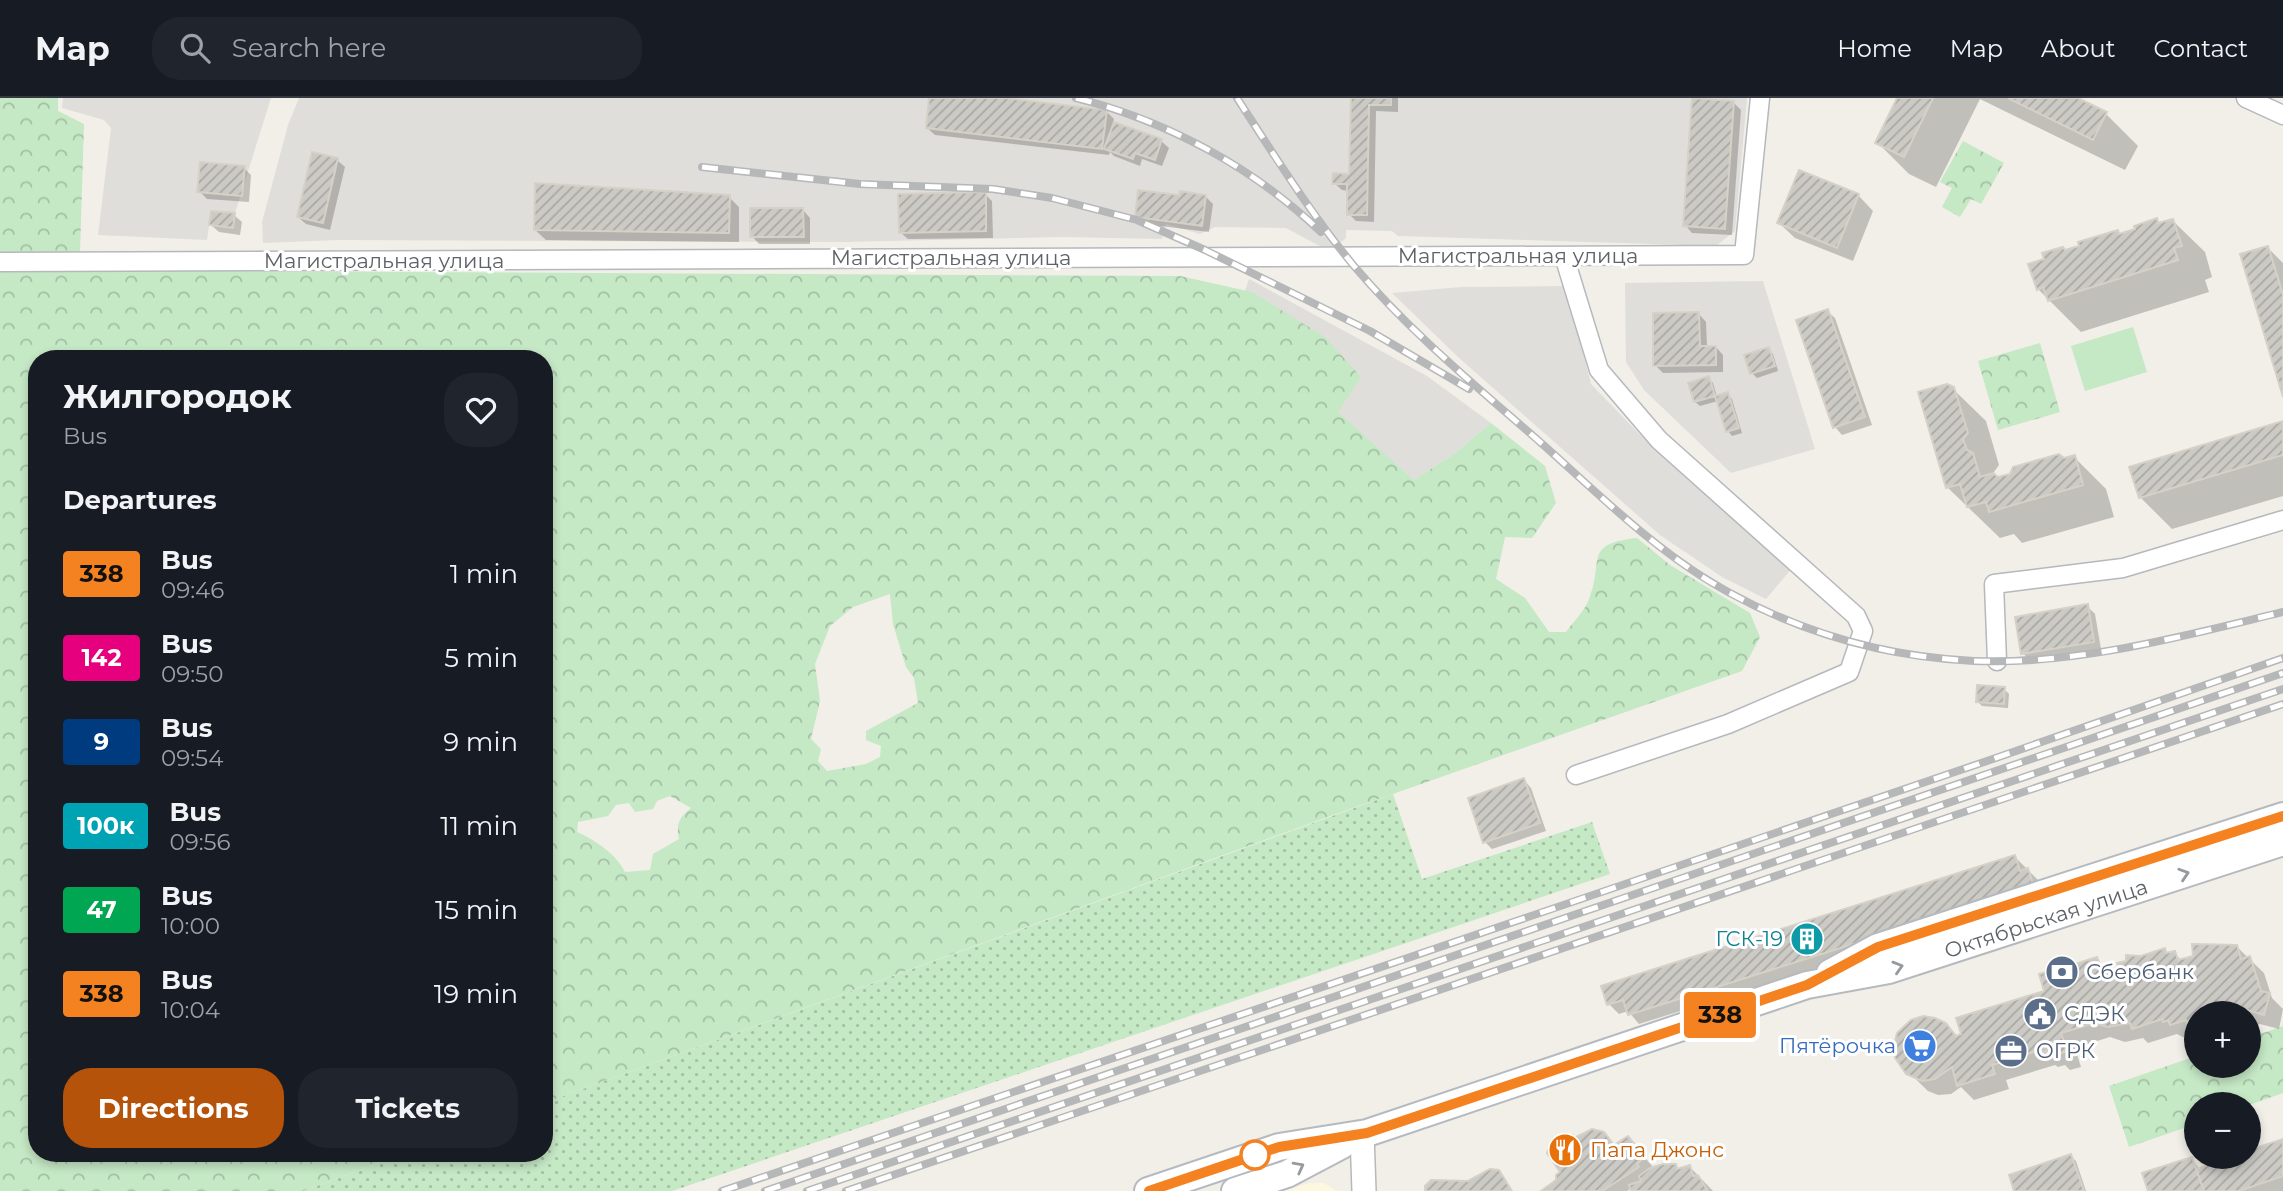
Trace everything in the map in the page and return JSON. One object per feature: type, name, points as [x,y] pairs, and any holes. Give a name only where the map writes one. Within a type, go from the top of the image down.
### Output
[{"type":"main road","name":"Октябрьская улица","points":[[1807,985],[1878,947],[2283,816]]},
{"type":"main road","name":"Октябрьская улица","points":[[1362,1134],[1807,985],[1889,970],[2283,842]]},
{"type":"main road","points":[[1148,1191],[1279,1147],[1362,1134]]},
{"type":"main road","points":[[1235,1191],[1287,1174],[1362,1134]]},
{"type":"street","name":"Магистральная улица","points":[[0,262],[1744,255],[1760,98]]},
{"type":"street","points":[[2246,98],[2283,115]]},
{"type":"street","points":[[1564,256],[1599,370],[1659,440],[1861,622],[1863,631],[1849,672],[1728,724],[1576,775]]},
{"type":"street","points":[[1997,661],[1994,584],[2123,568],[2283,520]]},
{"type":"street","points":[[1362,1134],[1364,1191]]},
{"type":"shaded area","points":[[63,98],[271,98],[235,213],[211,211],[207,240],[98,235],[111,128],[104,120],[62,108]]},
{"type":"shaded area","points":[[299,98],[1747,98],[1735,231],[1716,246],[1398,236],[1392,231],[1346,230],[1346,238],[1329,251],[1286,228],[1215,227],[1200,234],[1166,224],[1162,239],[1063,237],[847,242],[338,240],[263,243],[262,222],[288,125]]},
{"type":"shaded area","points":[[1249,279],[1427,376],[1491,423],[1454,454],[1414,480],[1337,412],[1252,292],[1245,291]]},
{"type":"shaded area","points":[[1763,281],[1815,449],[1731,473],[1644,390],[1626,362],[1625,283]]},
{"type":"shaded area","points":[[1566,286],[1591,384],[1651,446],[1793,567],[1766,599],[1722,577],[1660,535],[1458,357],[1392,293],[1461,287]]},
{"type":"shaded area","points":[[1309,1183],[1324,1183],[1337,1191],[1282,1191]]},
{"type":"green space","points":[[0,98],[58,98],[58,111],[84,124],[80,252],[0,253]]},
{"type":"green space","points":[[1963,141],[2004,163],[1981,204],[1971,199],[1960,217],[1942,207],[1952,188],[1940,182]]},
{"type":"green space","points":[[0,270],[1180,276],[1252,292],[1325,337],[1361,377],[1338,412],[1414,480],[1454,454],[1491,423],[1545,466],[1556,503],[1532,538],[1505,537],[1496,579],[1525,598],[1549,632],[1566,632],[1585,608],[1593,585],[1598,556],[1602,550],[1620,541],[1637,538],[1670,565],[1750,613],[1760,637],[1742,671],[1336,814],[553,1100],[553,350],[28,350],[28,1162],[382,1162],[303,1191],[0,1191]],"holes":[[[890,594],[893,624],[906,667],[914,678],[918,703],[866,731],[866,740],[881,746],[880,757],[866,764],[827,771],[818,761],[821,749],[811,739],[820,701],[815,664],[830,626],[853,607]],[[670,796],[691,808],[679,821],[679,839],[653,854],[650,870],[625,872],[604,848],[577,832],[578,822],[608,816],[616,805],[629,803],[635,812],[653,809],[657,801]]]},
{"type":"green space","points":[[2133,327],[2147,372],[2085,391],[2071,346]]},
{"type":"green space","points":[[2040,343],[2060,412],[1998,430],[1978,361]]},
{"type":"green space","points":[[1393,794],[1422,879],[1592,822],[1610,874],[672,1191],[303,1191],[382,1162],[553,1162],[553,1100]]},
{"type":"green space","points":[[2283,1026],[2283,1093],[2261,1101],[2261,1092],[2184,1092],[2184,1128],[2129,1147],[2109,1086],[2184,1060],[2184,1078],[2261,1078],[2261,1034]]},
{"type":"building","points":[[929,98],[1006,98],[1107,110],[1102,149],[926,128]]},
{"type":"building","points":[[1351,98],[1391,98],[1391,105],[1369,105],[1367,215],[1347,215],[1347,184],[1332,184],[1333,173],[1349,174]]},
{"type":"building","points":[[1692,98],[1734,101],[1725,229],[1683,226]]},
{"type":"building","points":[[1897,98],[1933,98],[1904,157],[1875,143]]},
{"type":"building","points":[[2008,98],[2078,98],[2107,112],[2093,140]]},
{"type":"building","points":[[1114,122],[1162,139],[1155,160],[1135,153],[1133,159],[1104,149]]},
{"type":"building","points":[[312,152],[338,158],[323,223],[297,217]]},
{"type":"building","points":[[200,162],[245,166],[242,196],[197,192]]},
{"type":"building","points":[[1799,170],[1859,194],[1837,248],[1777,223]]},
{"type":"building","points":[[535,183],[730,195],[729,233],[534,230]]},
{"type":"building","points":[[1138,190],[1206,195],[1202,226],[1135,217]]},
{"type":"building","points":[[986,192],[986,231],[899,233],[898,194]]},
{"type":"building","points":[[750,208],[803,208],[804,237],[750,237]]},
{"type":"building","points":[[211,211],[235,213],[233,228],[209,225]]},
{"type":"building","points":[[2157,218],[2158,223],[2173,219],[2182,246],[2174,248],[2178,260],[2048,301],[2043,287],[2037,290],[2028,264],[2044,259],[2042,253],[2079,246],[2078,242],[2118,230],[2119,234]]},
{"type":"building","points":[[2268,246],[2283,295],[2283,397],[2240,254]]},
{"type":"building","points":[[1828,309],[1865,417],[1833,428],[1796,320]]},
{"type":"building","points":[[1699,312],[1700,346],[1716,346],[1716,365],[1653,366],[1653,313]]},
{"type":"building","points":[[1769,347],[1775,366],[1750,374],[1744,355]]},
{"type":"building","points":[[1709,376],[1715,396],[1694,402],[1688,383]]},
{"type":"building","points":[[1947,384],[1954,387],[1968,433],[1963,439],[1967,450],[1973,453],[1980,477],[1993,473],[1998,477],[2010,474],[2013,467],[2059,454],[2064,458],[2075,455],[2083,485],[1989,512],[1986,502],[1967,507],[1960,484],[1946,488],[1918,392]]},
{"type":"building","points":[[1728,392],[1739,428],[1726,432],[1715,396]]},
{"type":"building","points":[[2283,421],[2283,455],[2139,498],[2129,467]]},
{"type":"building","points":[[2088,604],[2094,642],[2021,654],[2015,617]]},
{"type":"building","points":[[1977,685],[2005,687],[2004,704],[1976,702]]},
{"type":"building","points":[[1524,778],[1540,823],[1483,843],[1468,798]]},
{"type":"building","name":"ГСК-19","points":[[2015,855],[2020,871],[2028,868],[2034,887],[1628,1015],[1623,1000],[1607,1005],[1601,986]]},
{"type":"building","points":[[2192,944],[2237,945],[2241,959],[2250,956],[2261,991],[2270,993],[2264,1015],[2261,1014],[2261,1001],[2184,1001],[2184,1021],[2170,1025],[2168,1020],[2163,1022],[2162,1019],[2132,1029],[2130,1023],[2108,1027],[2094,1023],[2061,1033],[2067,1051],[2053,1056],[2051,1050],[2041,1053],[2040,1050],[1992,1065],[1995,1074],[1957,1086],[1952,1067],[1935,1079],[1922,1081],[1906,1074],[1895,1058],[1897,1033],[1911,1020],[1923,1016],[1935,1018],[1946,1023],[1956,1036],[1961,1034],[1956,1018],[2044,991],[2039,974],[2057,969],[2058,963],[2072,965],[2097,957],[2102,971],[2126,961],[2126,955],[2141,956],[2165,948],[2166,953],[2175,951],[2178,960],[2193,956]]},
{"type":"building","points":[[1592,1129],[1604,1132],[1614,1145],[1628,1136],[1645,1157],[1637,1164],[1639,1167],[1602,1191],[1541,1191],[1556,1180],[1556,1175],[1560,1172],[1547,1153],[1548,1150],[1569,1135],[1574,1138]]},
{"type":"building","points":[[2283,1139],[2283,1176],[2239,1191],[2204,1191],[2196,1169],[2261,1169],[2261,1146]]},
{"type":"building","points":[[2071,1154],[2084,1191],[2014,1191],[2009,1175]]},
{"type":"building","points":[[2184,1160],[2184,1169],[2196,1169],[2204,1191],[2148,1191],[2142,1173]]},
{"type":"building","points":[[1676,1164],[1677,1169],[1690,1165],[1693,1176],[1698,1175],[1708,1191],[1631,1191],[1629,1185],[1641,1181],[1639,1176],[1650,1168]]},
{"type":"building","points":[[1490,1169],[1499,1170],[1512,1191],[1425,1191],[1425,1186],[1431,1180],[1468,1181]]},
{"type":"railway","points":[[1076,98],[1143,120],[1207,149],[1267,187],[1321,232]]},
{"type":"railway","points":[[1237,98],[1293,184],[1338,246],[1375,290],[1420,335],[1655,542],[1704,578],[1759,608],[1818,631],[1879,649],[1974,661],[2013,661],[2091,654],[2283,612]]},
{"type":"railway","points":[[702,167],[860,184],[993,189],[1052,198],[1137,220],[1205,250],[1370,331],[1469,389]]},
{"type":"railway","points":[[722,1191],[2283,658]]},
{"type":"railway","points":[[765,1191],[2283,673]]},
{"type":"railway","points":[[807,1191],[2283,689]]},
{"type":"railway","points":[[846,1191],[2283,704]]},
{"type":"bus line","name":"338","points":[[1149,1191],[1279,1147],[1367,1133],[1807,985],[1878,947],[2283,816]]},
{"type":"place","name":"ГСК-19","points":[[1807,939]]},
{"type":"place","name":"Сбербанк","points":[[2062,972]]},
{"type":"place","name":"СДЭК","points":[[2040,1014]]},
{"type":"place","name":"Пятёрочка","points":[[1920,1046]]},
{"type":"place","name":"ОГРК","points":[[2011,1051]]},
{"type":"place","name":"Папа Джонс","points":[[1565,1150]]}]
